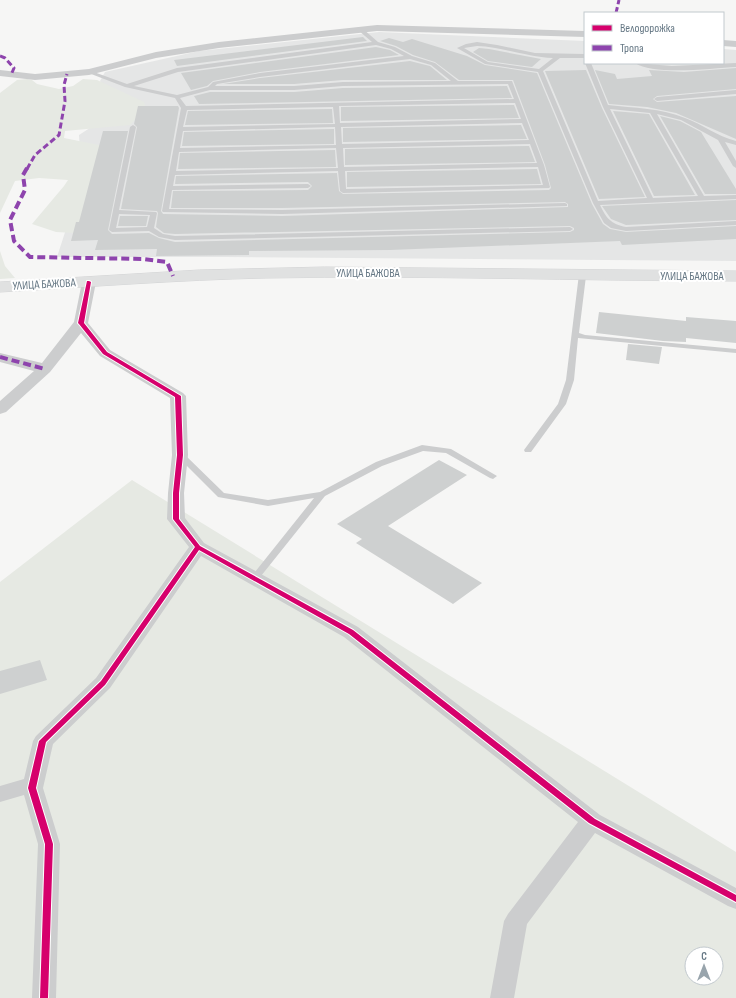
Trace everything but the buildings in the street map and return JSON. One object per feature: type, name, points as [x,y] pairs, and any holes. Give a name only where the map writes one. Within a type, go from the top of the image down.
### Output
[{"type":"highway","name":"УЛИЦА БАЖОВА","points":[[0,287],[173,276],[267,273],[736,276]]},
{"type":"street","points":[[0,74],[35,77],[89,72],[156,55],[204,47],[360,29],[378,28],[584,34]]},
{"type":"street","points":[[724,43],[736,44]]},
{"type":"street","points":[[0,409],[45,370],[81,323],[89,282]]},
{"type":"street","points":[[81,323],[105,353],[178,396],[180,455],[176,493],[176,520],[198,547],[351,632],[592,821],[736,899]]},
{"type":"street","points":[[0,357],[45,370]]},
{"type":"street","points":[[44,998],[49,844],[32,788],[43,741],[103,683],[198,547]]},
{"type":"street","points":[[0,794],[22,787],[32,788]]},
{"type":"street","points":[[502,998],[516,921],[592,821]]},
{"type":"lane","points":[[360,29],[376,43]]},
{"type":"lane","points":[[127,86],[177,70],[376,43],[393,48],[410,58],[433,64],[456,82]]},
{"type":"lane","points":[[559,56],[540,71],[486,63],[460,48],[464,45],[477,44],[535,55],[584,56]]},
{"type":"lane","points":[[210,88],[215,83],[260,75],[410,58]]},
{"type":"lane","points":[[588,64],[606,107],[651,200]]},
{"type":"lane","points":[[641,64],[646,66],[661,67],[736,65]]},
{"type":"lane","points":[[540,71],[604,221],[611,226],[626,228],[736,224]]},
{"type":"lane","points":[[89,72],[127,86],[177,97],[210,88],[294,88],[343,84],[510,82],[541,165],[547,187],[343,191],[336,105]]},
{"type":"lane","points":[[657,99],[736,92]]},
{"type":"lane","points":[[165,211],[184,108],[177,97]]},
{"type":"lane","points":[[184,108],[517,101]]},
{"type":"lane","points":[[606,107],[652,111],[683,119],[720,139],[736,143]]},
{"type":"lane","points":[[652,111],[702,198]]},
{"type":"lane","points":[[180,129],[524,122]]},
{"type":"lane","points":[[132,127],[112,230],[150,229],[161,236],[175,238],[442,234],[570,229]]},
{"type":"lane","points":[[720,139],[736,166]]},
{"type":"lane","points":[[177,150],[532,142]]},
{"type":"lane","points":[[173,173],[541,165]]},
{"type":"lane","points":[[170,188],[308,186]]},
{"type":"lane","points":[[596,203],[736,197]]},
{"type":"lane","points":[[116,212],[282,212],[565,205]]},
{"type":"lane","points":[[150,229],[154,213]]},
{"type":"lane","points":[[528,450],[562,404],[570,380],[582,276]]},
{"type":"lane","points":[[575,334],[584,337],[736,351]]},
{"type":"lane","points":[[180,455],[221,495],[268,503],[322,494],[379,464],[422,448],[448,451],[493,476]]},
{"type":"lane","points":[[254,579],[322,494]]},
{"type":"shaded area","points":[[379,32],[584,41],[584,64],[724,64],[724,49],[736,50],[736,261],[57,257],[82,180],[79,135],[116,111],[100,81],[105,72],[199,51]]},
{"type":"shaded area","points":[[83,79],[97,80],[144,102],[146,109],[130,125],[65,131],[64,138],[104,146],[84,213],[75,233],[56,232],[32,224],[68,180],[39,178],[15,181],[0,213],[0,93],[17,80],[32,80],[37,84],[59,89],[73,86]]},
{"type":"shaded area","points":[[0,251],[5,266],[15,278],[0,279]]},
{"type":"shaded area","points":[[132,480],[736,852],[736,998],[0,998],[0,582]]},
{"type":"marked path","points":[[616,12],[619,0]]},
{"type":"marked path","points":[[0,56],[5,58],[14,68],[11,75]]},
{"type":"marked path","points":[[67,74],[64,85],[65,101],[59,135],[35,155],[23,175],[25,190],[10,220],[14,241],[30,257],[143,259],[167,262],[173,276]]},
{"type":"marked path","points":[[0,357],[45,369]]},
{"type":"cycle path","points":[[44,998],[49,844],[32,788],[43,741],[103,683],[198,547],[176,519],[176,493],[180,455],[178,396],[105,353],[81,323],[89,282]]},
{"type":"cycle path","points":[[198,547],[351,632],[592,821],[736,899]]}]
